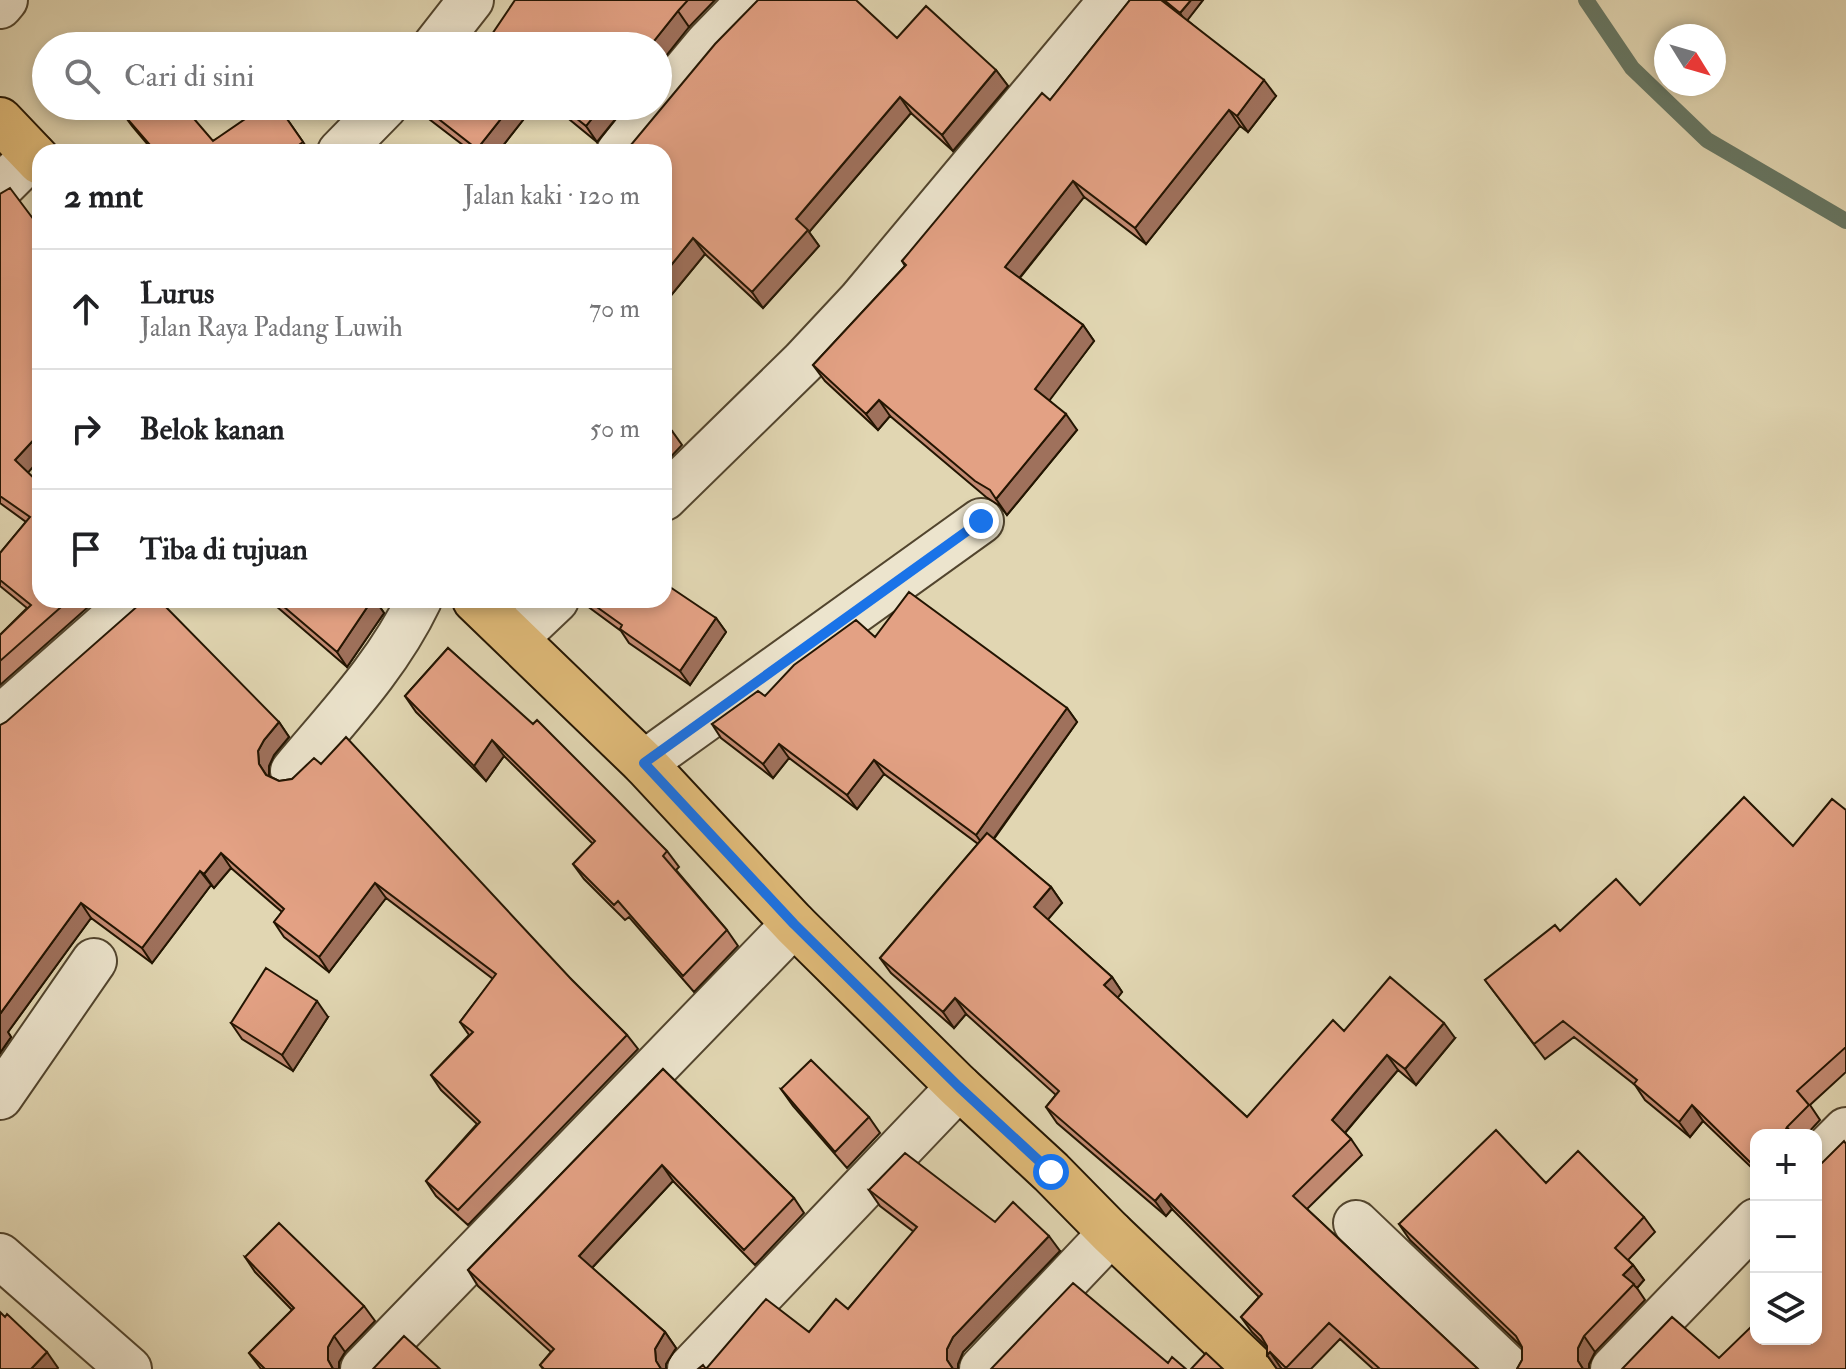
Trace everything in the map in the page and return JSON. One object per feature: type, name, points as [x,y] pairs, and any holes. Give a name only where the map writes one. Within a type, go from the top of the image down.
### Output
[{"type":"main road","points":[[0,120],[32,154]]},
{"type":"main road","points":[[484,608],[644,763],[794,924],[959,1087],[1254,1369]]},
{"type":"street","points":[[0,6],[5,0]]},
{"type":"street","points":[[446,32],[471,0]]},
{"type":"street","points":[[672,86],[750,0]]},
{"type":"street","points":[[672,490],[803,362],[860,301],[1110,2]]},
{"type":"street","points":[[348,144],[371,120]]},
{"type":"street","points":[[625,144],[644,120]]},
{"type":"street","points":[[0,188],[32,161]]},
{"type":"street","points":[[644,763],[981,521]]},
{"type":"street","points":[[0,718],[125,608]]},
{"type":"street","points":[[293,771],[383,664],[415,608]]},
{"type":"street","points":[[516,638],[548,608]]},
{"type":"street","points":[[363,1369],[794,924]]},
{"type":"street","points":[[0,1097],[94,961]]},
{"type":"street","points":[[690,1369],[959,1087]]},
{"type":"street","points":[[1822,1154],[1846,1130]]},
{"type":"street","points":[[1356,1223],[1509,1369]]},
{"type":"street","points":[[1613,1369],[1750,1227]]},
{"type":"street","points":[[982,1369],[1111,1233]]},
{"type":"street","points":[[0,1256],[129,1369]]},
{"type":"building","points":[[515,0],[688,0],[661,32],[493,32]]},
{"type":"building","points":[[758,0],[856,0],[897,38],[926,6],[996,70],[942,135],[900,97],[796,219],[808,230],[752,292],[693,238],[672,264],[672,144],[632,144],[652,120],[672,120],[672,96],[715,44]]},
{"type":"building","points":[[1130,0],[1161,0],[1264,80],[1237,116],[1229,110],[1135,228],[1073,181],[1005,267],[1083,325],[1035,389],[1066,414],[996,499],[990,490],[975,481],[879,400],[866,414],[813,365],[906,265],[902,261],[1042,93],[1050,100]]},
{"type":"building","points":[[1164,0],[1191,0],[1180,13]]},
{"type":"building","points":[[128,120],[195,120],[213,141],[244,120],[288,120],[303,142],[300,144],[149,144]]},
{"type":"building","points":[[440,120],[500,120],[481,144],[471,144]]},
{"type":"building","points":[[10,188],[32,217],[32,442],[15,460],[32,476],[32,608],[60,608],[0,661],[0,635],[31,605],[0,580],[0,553],[30,517],[0,496],[0,194]]},
{"type":"building","points":[[672,588],[716,618],[680,671],[620,629],[622,625],[598,608],[672,608]]},
{"type":"building","points":[[909,592],[1067,708],[976,835],[874,760],[847,795],[779,744],[763,764],[712,724],[758,691],[765,696],[794,665],[856,620],[875,637]]},
{"type":"building","points":[[135,608],[167,608],[279,722],[258,751],[259,764],[266,775],[279,781],[292,779],[314,758],[321,764],[346,737],[627,1035],[458,1210],[426,1181],[480,1122],[431,1075],[473,1032],[460,1022],[496,974],[375,883],[319,957],[274,922],[284,909],[221,853],[204,874],[200,871],[142,948],[81,903],[0,1014],[0,725]]},
{"type":"building","points":[[285,608],[367,608],[337,652]]},
{"type":"building","points":[[448,648],[533,724],[537,720],[617,800],[667,851],[663,856],[727,930],[683,976],[618,901],[614,905],[573,864],[595,841],[492,740],[474,766],[405,696]]},
{"type":"building","points":[[1744,797],[1793,846],[1832,799],[1846,810],[1846,1047],[1797,1091],[1809,1105],[1786,1129],[1750,1129],[1750,1162],[1692,1105],[1679,1122],[1634,1084],[1637,1080],[1563,1021],[1534,1044],[1485,980],[1555,925],[1560,931],[1616,879],[1640,905]]},
{"type":"building","points":[[987,833],[1051,887],[1034,907],[1112,977],[1104,985],[1247,1117],[1333,1020],[1344,1031],[1390,977],[1444,1023],[1405,1069],[1387,1055],[1332,1120],[1351,1139],[1293,1196],[1478,1369],[1380,1369],[1329,1323],[1286,1368],[1270,1352],[1267,1355],[1267,1346],[1261,1336],[1241,1317],[1262,1294],[1161,1194],[1155,1201],[1046,1107],[1059,1091],[955,998],[943,1012],[880,958]]},
{"type":"building","points":[[266,968],[317,1001],[282,1055],[231,1023]]},
{"type":"building","points":[[811,1060],[869,1117],[835,1152],[781,1089]]},
{"type":"building","points":[[663,1069],[794,1198],[744,1250],[662,1165],[579,1256],[665,1332],[655,1349],[656,1361],[661,1369],[544,1369],[540,1365],[554,1349],[468,1270]]},
{"type":"building","points":[[1496,1130],[1546,1183],[1578,1151],[1644,1217],[1615,1248],[1633,1265],[1623,1275],[1634,1284],[1584,1336],[1578,1348],[1578,1361],[1583,1369],[1517,1369],[1522,1360],[1522,1347],[1516,1336],[1399,1224]]},
{"type":"building","points":[[1844,1141],[1846,1369],[1622,1369],[1672,1317],[1719,1358],[1750,1328],[1750,1345],[1822,1345],[1822,1163]]},
{"type":"building","points":[[905,1153],[995,1222],[1013,1202],[1049,1236],[953,1337],[947,1349],[947,1360],[953,1369],[706,1369],[766,1299],[809,1332],[836,1299],[848,1309],[917,1227],[869,1190]]},
{"type":"building","points":[[279,1223],[364,1306],[334,1336],[328,1347],[328,1360],[333,1369],[265,1369],[249,1353],[294,1308],[245,1257]]},
{"type":"building","points":[[1073,1283],[1168,1363],[1172,1357],[1186,1369],[991,1369]]},
{"type":"building","points":[[0,1312],[5,1317],[7,1314],[47,1352],[31,1369],[0,1369]]},
{"type":"building","points":[[404,1336],[440,1369],[373,1369]]},
{"type":"building","points":[[1206,1353],[1223,1369],[1191,1369]]},
{"type":"waterway","points":[[1586,0],[1632,68],[1707,140],[1846,221]]},
{"type":"route","points":[[981,521],[644,763],[794,924],[959,1087],[1051,1172]]}]
